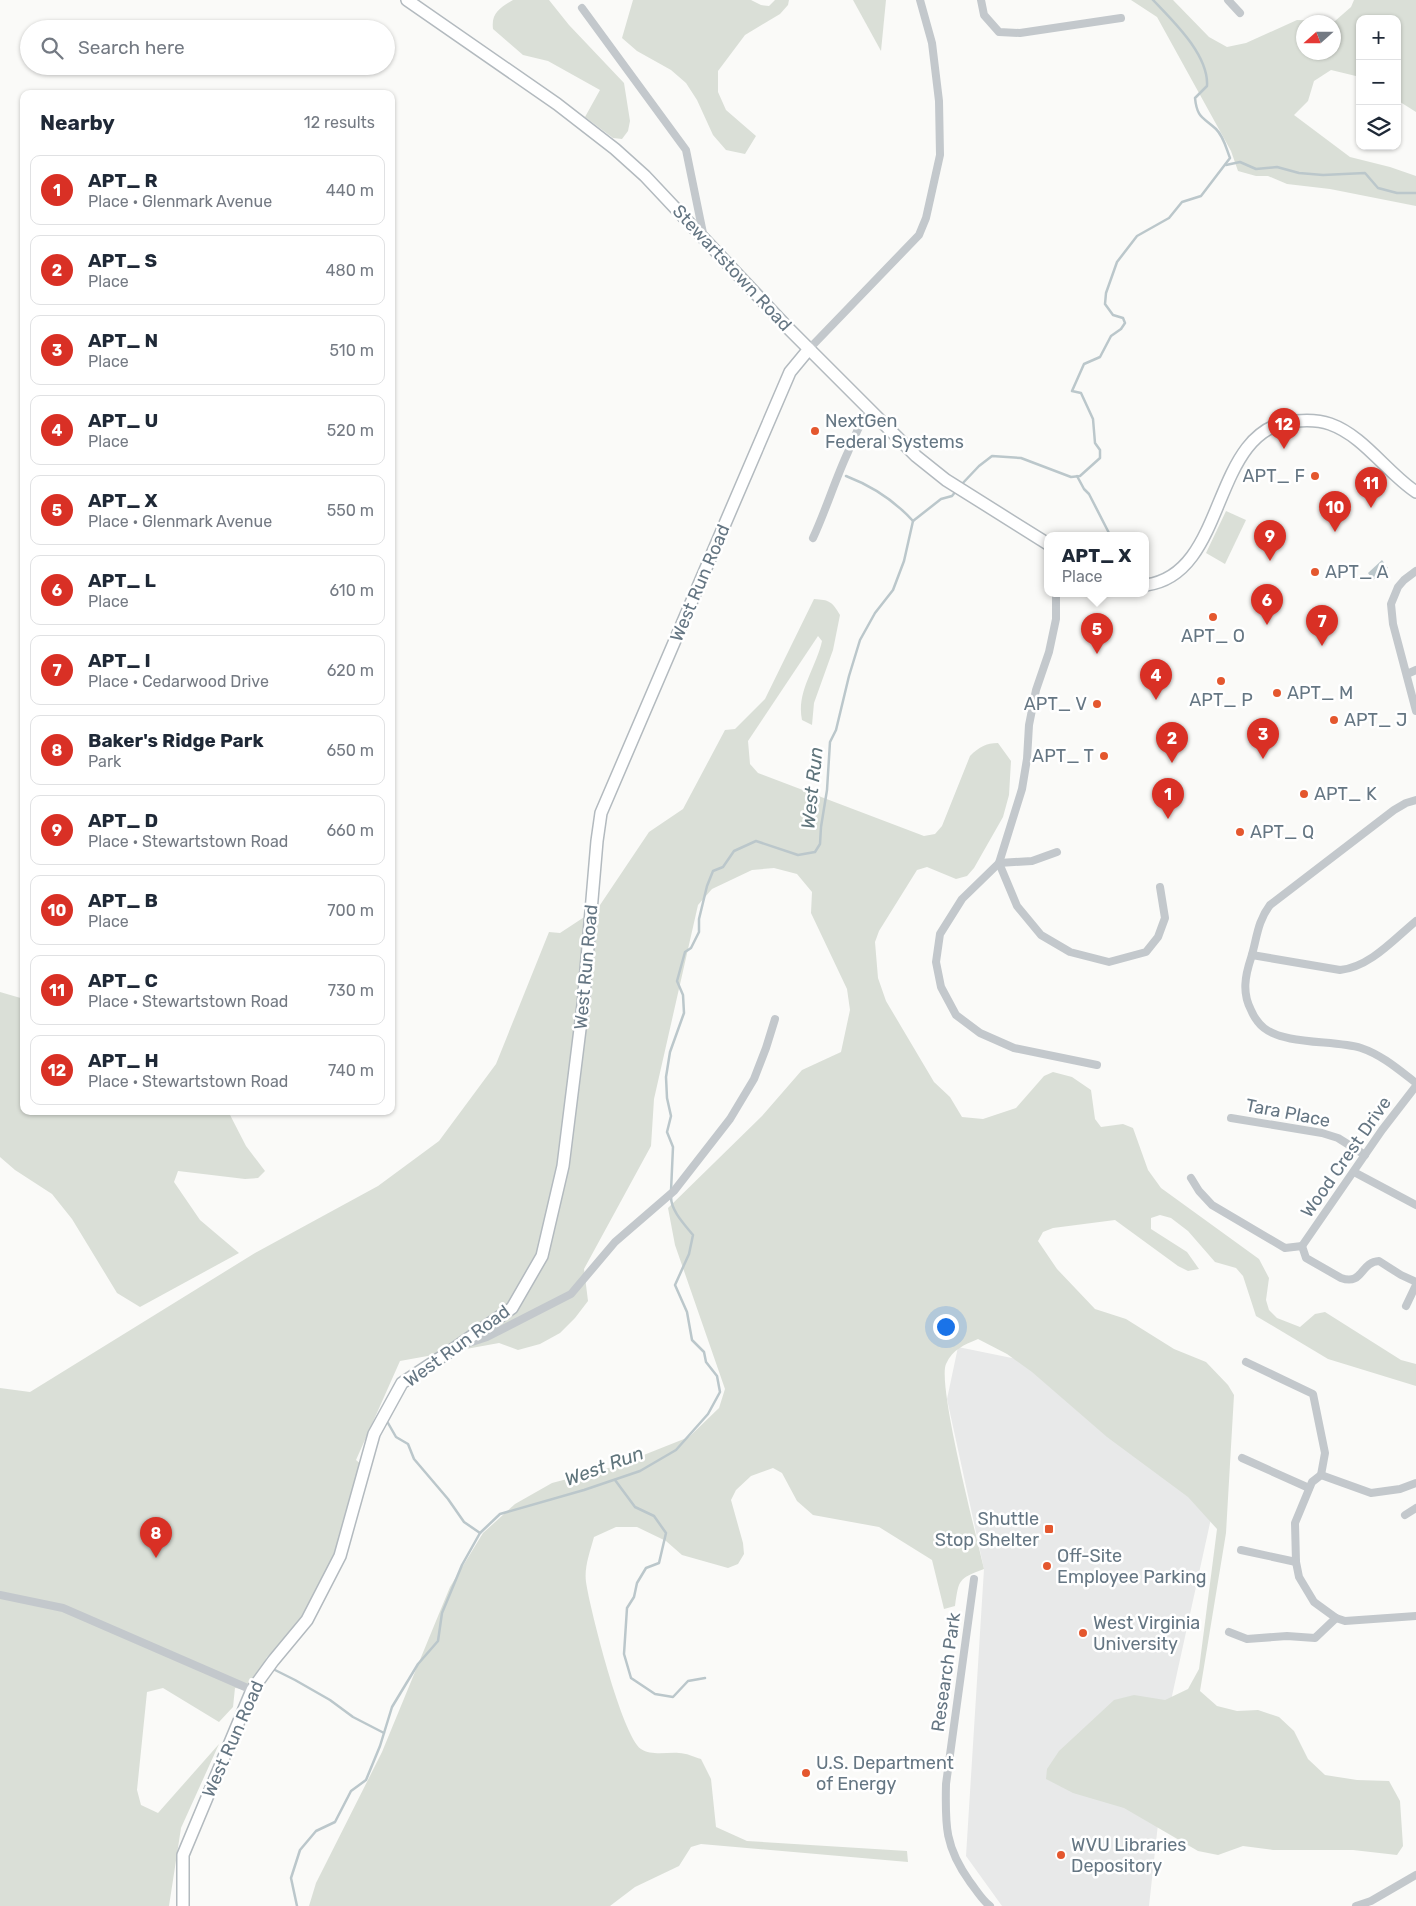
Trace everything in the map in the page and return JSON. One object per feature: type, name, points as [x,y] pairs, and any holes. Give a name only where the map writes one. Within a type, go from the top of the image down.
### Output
[{"type":"street","name":"Stewartstown Road","points":[[407,0],[557,104],[615,149],[645,176],[788,328],[916,456],[946,480],[1044,542]]},
{"type":"street","name":"West Run Road","points":[[183,1906],[183,1855],[252,1690],[272,1661],[307,1620],[340,1556],[374,1434],[402,1383],[459,1346],[512,1308],[542,1256],[563,1166],[583,1005],[601,813],[790,372],[809,348],[919,235],[926,218],[940,154],[939,101],[932,43],[920,0]]},
{"type":"street","points":[[981,0],[984,15],[999,32],[1020,33],[1122,18]]},
{"type":"street","points":[[1228,0],[1240,13]]},
{"type":"street","points":[[582,8],[686,150],[704,239]]},
{"type":"street","points":[[813,538],[825,512],[843,460],[861,420],[869,410]]},
{"type":"street","points":[[1149,584],[1168,578],[1185,566],[1201,542],[1242,457],[1258,436],[1279,424],[1316,420],[1330,424],[1353,437],[1416,492]]},
{"type":"street","points":[[1416,571],[1398,587],[1390,604],[1393,624],[1416,711]]},
{"type":"street","points":[[1056,597],[1056,619],[1051,644],[1036,690],[1029,726],[1027,760],[1022,789],[998,862],[962,900],[940,934],[936,962],[942,987],[956,1015],[980,1033],[1014,1048],[1097,1065]]},
{"type":"street","points":[[1406,674],[1416,670]]},
{"type":"street","points":[[1416,800],[1394,810],[1270,905],[1258,925],[1244,988],[1247,1004],[1265,1028],[1289,1038],[1361,1048],[1377,1055],[1416,1084]]},
{"type":"street","points":[[998,862],[1032,861],[1057,852]]},
{"type":"street","points":[[998,862],[1017,906],[1041,935],[1070,952],[1109,962],[1146,952],[1158,937],[1166,918],[1160,887]]},
{"type":"street","points":[[1252,955],[1340,970],[1352,969],[1368,960],[1416,921]]},
{"type":"street","points":[[459,1346],[487,1337],[571,1294],[615,1242],[674,1191],[730,1119],[754,1079],[775,1019]]},
{"type":"street","name":"Wood Crest Drive","points":[[1302,1246],[1416,1084]]},
{"type":"street","name":"Tara Place","points":[[1231,1118],[1322,1133],[1338,1138],[1365,1155]]},
{"type":"street","points":[[1354,1172],[1416,1205]]},
{"type":"street","points":[[1191,1178],[1199,1191],[1212,1205],[1285,1248],[1302,1246],[1306,1258],[1347,1281],[1359,1277],[1368,1264],[1379,1260],[1416,1284],[1406,1306]]},
{"type":"street","points":[[1246,1362],[1313,1394],[1325,1453],[1321,1475],[1312,1482],[1295,1523],[1296,1562],[1299,1577],[1314,1602],[1336,1618],[1345,1622],[1416,1616]]},
{"type":"street","points":[[1242,1458],[1309,1488]]},
{"type":"street","points":[[1321,1475],[1371,1494],[1400,1489],[1416,1483]]},
{"type":"street","points":[[1405,1515],[1416,1508]]},
{"type":"street","points":[[1241,1550],[1296,1562]]},
{"type":"street","name":"Research Park","points":[[974,1579],[946,1784],[945,1814],[947,1836],[957,1864],[984,1901],[990,1906]]},
{"type":"street","points":[[0,1595],[63,1608],[252,1690]]},
{"type":"street","points":[[1229,1632],[1247,1639],[1286,1636],[1315,1638],[1336,1618]]},
{"type":"street","points":[[1356,1906],[1371,1901],[1416,1874]]},
{"type":"shaded area","points":[[513,0],[549,0],[569,25],[624,83],[630,121],[628,131],[622,139],[613,138],[585,117],[600,90],[548,61],[523,55],[493,29],[493,19],[497,12]]},
{"type":"shaded area","points":[[633,0],[751,0],[761,5],[769,6],[775,0],[789,0],[788,5],[780,14],[745,35],[718,71],[718,92],[726,110],[756,136],[745,154],[726,150],[713,135],[697,100],[686,83],[671,70],[637,51],[622,38]]},
{"type":"shaded area","points":[[853,0],[886,0],[881,51]]},
{"type":"shaded area","points":[[1131,0],[1173,0],[1209,37],[1227,47],[1246,43],[1296,20],[1296,60],[1341,60],[1341,16],[1351,7],[1354,0],[1416,0],[1416,112],[1401,103],[1401,15],[1356,15],[1356,76],[1331,70],[1314,81],[1308,101],[1294,115],[1350,157],[1416,176],[1416,206],[1330,189],[1287,184],[1268,176],[1256,176],[1238,171],[1231,151],[1157,17]]},
{"type":"shaded area","points":[[1226,511],[1246,520],[1225,564],[1206,553]]},
{"type":"shaded area","points":[[1382,560],[1388,568],[1373,580],[1368,573]]},
{"type":"shaded area","points":[[814,599],[830,602],[840,615],[833,650],[814,703],[812,725],[802,720],[801,710],[804,690],[822,641],[818,636],[748,741],[750,764],[758,773],[924,836],[935,834],[942,826],[970,756],[973,753],[986,745],[998,743],[1011,761],[1009,795],[1003,817],[974,868],[967,876],[956,879],[927,867],[917,870],[879,931],[875,942],[878,978],[886,1001],[934,1082],[950,1097],[962,1117],[983,1119],[1016,1108],[1044,1076],[1053,1072],[1072,1077],[1091,1090],[1095,1119],[1101,1127],[1123,1124],[1133,1128],[1148,1170],[1161,1188],[1259,1259],[1269,1278],[1266,1300],[1269,1310],[1277,1318],[1300,1327],[1315,1314],[1325,1312],[1401,1360],[1416,1364],[1416,1386],[1328,1359],[1256,1316],[1243,1276],[1236,1268],[1215,1262],[1188,1231],[1171,1218],[1160,1215],[1151,1218],[1151,1229],[1187,1252],[1199,1269],[1188,1271],[1178,1266],[1115,1220],[1053,1228],[1043,1232],[1038,1241],[1057,1269],[1095,1309],[1126,1319],[1174,1349],[1206,1362],[1228,1385],[1234,1395],[1226,1533],[1200,1691],[1217,1706],[1237,1711],[1258,1710],[1279,1717],[1294,1731],[1308,1759],[1325,1775],[1357,1780],[1389,1781],[1400,1801],[1403,1846],[1397,1855],[1353,1850],[1273,1850],[1243,1846],[1218,1855],[1198,1851],[1124,1808],[1073,1793],[1046,1779],[1047,1769],[1059,1751],[1114,1700],[1134,1695],[1165,1700],[1188,1689],[1199,1669],[1217,1529],[1188,1497],[1107,1437],[1032,1372],[1007,1354],[978,1339],[956,1351],[946,1364],[947,1401],[952,1430],[984,1569],[969,1575],[961,1581],[955,1606],[944,1609],[932,1560],[879,1527],[813,1515],[797,1501],[782,1473],[773,1468],[751,1476],[736,1490],[731,1500],[743,1543],[744,1554],[738,1564],[728,1568],[682,1555],[666,1541],[637,1527],[616,1527],[594,1537],[586,1571],[586,1582],[600,1643],[616,1698],[633,1739],[645,1751],[682,1753],[701,1759],[711,1779],[716,1827],[747,1841],[907,1851],[908,1862],[701,1844],[691,1847],[679,1866],[635,1887],[610,1906],[309,1906],[316,1883],[382,1752],[450,1587],[483,1533],[515,1504],[552,1483],[616,1466],[689,1437],[719,1408],[725,1389],[675,1245],[668,1208],[762,1116],[802,1070],[841,1052],[850,1010],[847,989],[811,913],[812,892],[797,874],[774,868],[752,870],[712,889],[698,905],[654,1099],[651,1146],[584,1269],[588,1301],[560,1333],[540,1344],[518,1350],[499,1343],[400,1361],[356,1460],[362,1465],[331,1570],[298,1627],[267,1657],[252,1690],[235,1688],[233,1707],[219,1722],[163,1688],[147,1692],[137,1790],[141,1805],[158,1813],[219,1744],[181,1828],[169,1906],[0,1906],[0,1388],[30,1392],[255,1253],[378,1186],[439,1141],[496,1064],[549,932],[560,933],[598,908],[649,832],[683,809],[725,730],[735,729],[765,699]]},
{"type":"shaded area","points":[[0,992],[20,998],[20,1115],[230,1115],[246,1146],[265,1171],[258,1178],[245,1179],[178,1171],[174,1182],[200,1220],[239,1253],[140,1307],[117,1293],[72,1219],[52,1194],[15,1170],[0,1157]]},
{"type":"shaded area","name":"West Virginia University","points":[[958,1347],[1031,1362],[1212,1514],[1172,1696],[1149,1906],[1002,1906],[966,1856],[984,1569],[947,1399]]},
{"type":"waterway","name":"West Run","points":[[961,485],[979,466],[992,456],[1021,458],[1071,477],[1080,476],[1100,458],[1100,450],[1095,443],[1093,419],[1081,393],[1072,391],[1084,364],[1100,357],[1111,336],[1121,329],[1125,323],[1123,318],[1113,315],[1105,304],[1106,293],[1117,262],[1137,236],[1169,218],[1182,202],[1201,196],[1230,158],[1219,132],[1197,110],[1195,98],[1207,86],[1202,62],[1188,39],[1153,0]]},
{"type":"waterway","points":[[1226,165],[1240,162],[1256,169],[1277,167],[1299,173],[1323,175],[1365,173],[1378,188],[1397,193],[1416,193]]},
{"type":"waterway","name":"West Run","points":[[846,476],[882,494],[913,521]]},
{"type":"waterway","points":[[1077,476],[1089,494],[1108,532]]},
{"type":"waterway","name":"West Run","points":[[671,1191],[673,1147],[667,1132],[671,1116],[667,1098],[666,1077],[670,1052],[684,1013],[683,995],[677,981],[685,952],[691,948],[699,932],[699,919],[707,886],[713,871],[723,867],[734,851],[756,841],[798,855],[815,852],[820,844],[827,790],[830,742],[836,730],[860,640],[875,613],[893,590],[904,561],[913,521],[941,499],[952,496],[956,491]]},
{"type":"waterway","name":"West Run","points":[[297,1906],[291,1878],[300,1850],[316,1831],[335,1822],[351,1791],[366,1780],[380,1746],[392,1707],[418,1664],[438,1641],[442,1613],[462,1565],[480,1533],[500,1514],[584,1490],[640,1471],[676,1450],[708,1414],[720,1392],[717,1376],[706,1362],[704,1352],[692,1340],[687,1312],[675,1285],[689,1254],[693,1235],[676,1213],[671,1197]]},
{"type":"waterway","points":[[388,1423],[396,1437],[408,1444],[414,1459],[448,1499],[464,1522],[480,1533]]},
{"type":"waterway","points":[[615,1480],[635,1507],[654,1516],[666,1533],[659,1563],[646,1568],[637,1583],[634,1597],[627,1608],[624,1654],[631,1678],[655,1694],[673,1697],[688,1681],[705,1678]]},
{"type":"waterway","points":[[275,1670],[330,1700],[353,1717],[384,1733]]},
{"type":"place","name":"NextGen Federal Systems","points":[[815,431]]},
{"type":"place","name":"APT_ H","points":[[1284,449]]},
{"type":"place","name":"APT_ F","points":[[1315,476]]},
{"type":"place","name":"APT_ C","points":[[1371,508]]},
{"type":"place","name":"APT_ B","points":[[1335,532]]},
{"type":"place","name":"APT_ D","points":[[1270,561]]},
{"type":"place","name":"APT_ A","points":[[1315,572]]},
{"type":"place","name":"APT_ O","points":[[1213,617]]},
{"type":"place","name":"APT_ L","points":[[1267,625]]},
{"type":"place","name":"APT_ I","points":[[1322,646]]},
{"type":"place","name":"APT_ X","points":[[1097,654]]},
{"type":"place","name":"APT_ P","points":[[1221,681]]},
{"type":"place","name":"APT_ M","points":[[1277,693]]},
{"type":"place","name":"APT_ U","points":[[1156,700]]},
{"type":"place","name":"APT_ V","points":[[1097,704]]},
{"type":"place","name":"APT_ J","points":[[1334,720]]},
{"type":"place","name":"APT_ T","points":[[1104,756]]},
{"type":"place","name":"APT_ N","points":[[1263,759]]},
{"type":"place","name":"APT_ S","points":[[1172,763]]},
{"type":"place","name":"APT_ K","points":[[1304,794]]},
{"type":"place","name":"APT_ R","points":[[1168,819]]},
{"type":"place","name":"APT_ Q","points":[[1240,832]]},
{"type":"place","name":"Shuttle Stop Shelter","points":[[1049,1529]]},
{"type":"place","name":"Baker's Ridge Park","points":[[156,1558]]},
{"type":"place","name":"Off-Site Employee Parking","points":[[1047,1566]]},
{"type":"place","name":"West Virginia University","points":[[1083,1633]]},
{"type":"place","name":"U.S. Department of Energy","points":[[806,1773]]},
{"type":"place","name":"WVU Libraries Depository","points":[[1061,1855]]}]
